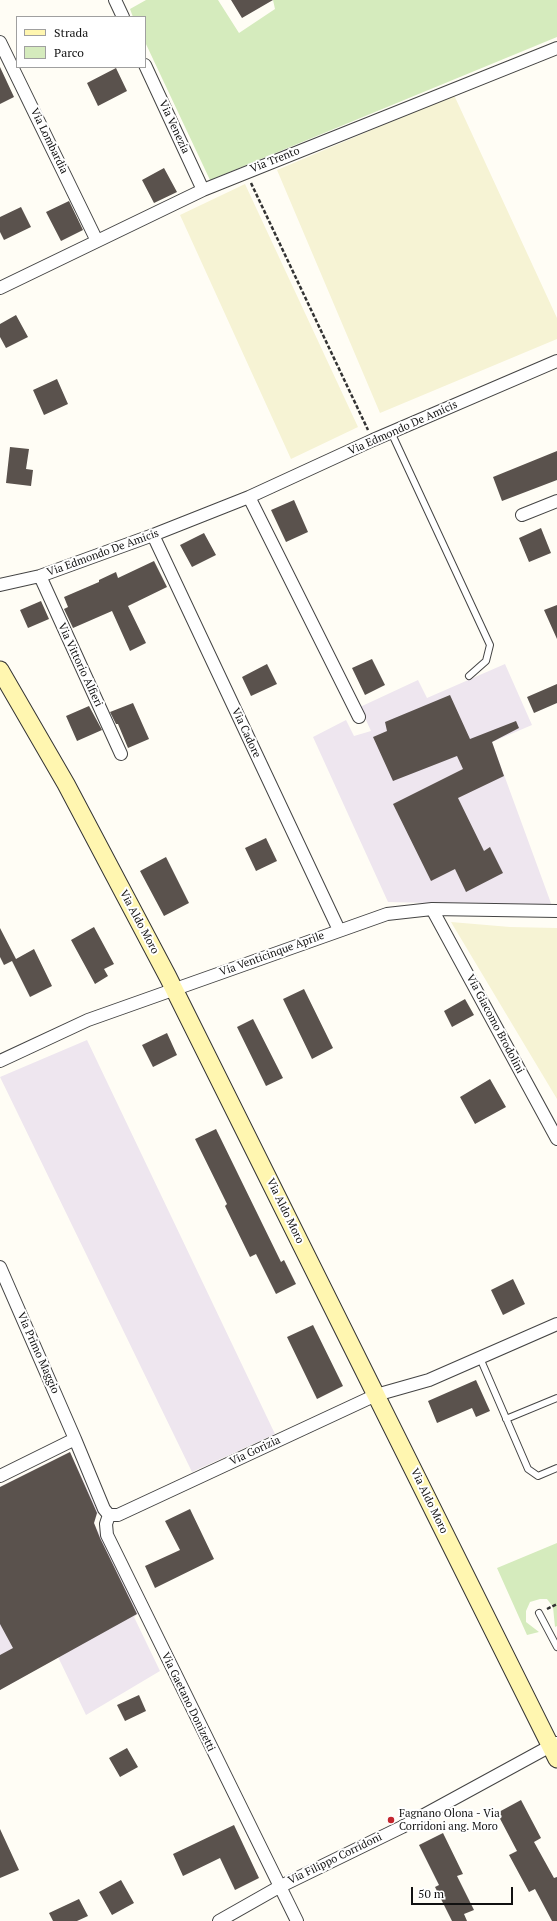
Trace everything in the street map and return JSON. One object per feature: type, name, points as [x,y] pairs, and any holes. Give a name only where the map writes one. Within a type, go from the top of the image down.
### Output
[{"type":"main road","name":"Via Aldo Moro","points":[[0,670],[66,784],[174,989],[376,1395],[555,1749]]},
{"type":"street","points":[[115,0],[123,16]]},
{"type":"street","name":"Via Lombardia","points":[[0,42],[97,240]]},
{"type":"street","name":"Via Trento","points":[[0,288],[203,190],[557,48]]},
{"type":"street","name":"Via Venezia","points":[[146,67],[203,190]]},
{"type":"street","name":"Via Edmondo De Amicis","points":[[0,585],[40,576],[153,536],[249,497],[372,440],[557,361]]},
{"type":"street","points":[[249,497],[359,717]]},
{"type":"street","points":[[522,515],[557,501]]},
{"type":"street","name":"Via Cadore","points":[[153,536],[339,930]]},
{"type":"street","name":"Via Vittorio Alfieri","points":[[40,576],[121,754]]},
{"type":"street","name":"Via Venticinque Aprile","points":[[0,1061],[88,1020],[387,914],[432,909],[557,911]]},
{"type":"street","name":"Via Giacomo Brodolini","points":[[432,909],[557,1138]]},
{"type":"street","name":"Via Primo Maggio","points":[[0,1267],[75,1439]]},
{"type":"street","name":"Via Gorizia","points":[[109,1515],[118,1514],[376,1395],[428,1380],[557,1324]]},
{"type":"street","points":[[0,1476],[75,1439],[104,1509],[109,1515]]},
{"type":"street","name":"Via Gaetano Donizetti","points":[[109,1515],[106,1524],[107,1535],[171,1668],[297,1921]]},
{"type":"street","name":"Via Filippo Corridoni","points":[[219,1921],[279,1887],[402,1827],[555,1749]]},
{"type":"lane","points":[[391,432],[490,645],[486,661],[469,676]]},
{"type":"lane","points":[[480,1358],[528,1469],[538,1476],[557,1468]]},
{"type":"lane","points":[[506,1419],[557,1398]]},
{"type":"lane","points":[[539,1613],[557,1647]]},
{"type":"path","points":[[246,172],[372,440]]},
{"type":"shaded area","points":[[454,95],[557,318],[557,339],[380,413],[277,170]]},
{"type":"shaded area","points":[[245,184],[358,427],[291,459],[180,215]]},
{"type":"shaded area","points":[[505,664],[532,725],[492,742],[552,906],[388,902],[313,737],[346,720],[354,736],[371,731],[360,707],[418,680],[427,698]]},
{"type":"shaded area","points":[[451,922],[510,927],[557,928],[557,1099]]},
{"type":"shaded area","points":[[87,1040],[275,1434],[192,1472],[0,1077]]},
{"type":"shaded area","points":[[70,1452],[98,1512],[94,1523],[139,1613],[134,1617],[160,1671],[86,1715],[58,1657],[0,1690],[0,1487]]},
{"type":"green space","points":[[146,0],[218,0],[239,33],[275,9],[273,0],[557,0],[557,37],[210,180],[146,44],[146,16],[133,16],[130,9]]},
{"type":"green space","points":[[557,1543],[557,1626],[555,1627],[553,1607],[547,1599],[540,1599],[530,1602],[526,1611],[526,1622],[539,1632],[527,1635],[497,1568]]},
{"type":"building","points":[[231,0],[273,0],[242,18]]},
{"type":"building","points":[[0,67],[14,97],[0,104]]},
{"type":"building","points":[[116,68],[127,91],[98,106],[87,83]]},
{"type":"building","points":[[164,168],[177,192],[154,203],[142,180]]},
{"type":"building","points":[[69,201],[83,230],[61,241],[46,212]]},
{"type":"building","points":[[21,207],[31,227],[4,240],[0,232],[0,217]]},
{"type":"building","points":[[16,315],[28,337],[6,348],[0,337],[0,324]]},
{"type":"building","points":[[57,379],[68,404],[44,415],[33,390]]},
{"type":"building","points":[[10,447],[29,449],[26,469],[33,470],[31,486],[6,483]]},
{"type":"building","points":[[557,451],[557,480],[502,501],[493,477]]},
{"type":"building","points":[[294,500],[308,532],[286,542],[271,510]]},
{"type":"building","points":[[541,528],[551,553],[529,562],[519,538]]},
{"type":"building","points":[[204,533],[216,555],[192,567],[180,545]]},
{"type":"building","points":[[154,561],[167,587],[128,606],[146,643],[130,651],[112,611],[73,628],[64,609],[68,607],[64,597],[99,582],[99,580],[116,572],[118,578]]},
{"type":"building","points":[[41,601],[49,619],[28,628],[20,610]]},
{"type":"building","points":[[557,605],[557,639],[544,610]]},
{"type":"building","points":[[372,659],[385,685],[365,695],[352,668]]},
{"type":"building","points":[[267,664],[277,684],[251,696],[242,677]]},
{"type":"building","points":[[557,684],[557,703],[534,713],[527,697]]},
{"type":"building","points":[[450,695],[470,739],[516,721],[519,728],[492,742],[504,776],[458,798],[484,851],[490,847],[503,873],[466,892],[455,869],[431,881],[393,804],[463,769],[457,756],[393,781],[373,737],[387,731],[385,722]]},
{"type":"building","points":[[133,703],[149,739],[128,748],[118,724],[116,724],[110,712]]},
{"type":"building","points":[[89,706],[102,730],[77,741],[66,716]]},
{"type":"building","points":[[266,838],[277,861],[256,871],[245,848]]},
{"type":"building","points":[[166,857],[189,903],[164,916],[140,871]]},
{"type":"building","points":[[94,927],[114,964],[104,969],[108,976],[95,984],[71,940]]},
{"type":"building","points":[[0,928],[16,959],[34,949],[52,986],[30,997],[12,961],[4,965],[0,957]]},
{"type":"building","points":[[304,989],[333,1048],[312,1059],[283,999]]},
{"type":"building","points":[[465,999],[474,1015],[452,1027],[444,1011]]},
{"type":"building","points":[[253,1019],[283,1078],[266,1086],[237,1027]]},
{"type":"building","points":[[167,1033],[177,1055],[153,1067],[142,1045]]},
{"type":"building","points":[[490,1079],[506,1107],[475,1124],[460,1097]]},
{"type":"building","points":[[216,1129],[281,1262],[284,1260],[296,1284],[276,1294],[256,1254],[250,1257],[225,1206],[227,1204],[195,1139]]},
{"type":"building","points":[[513,1279],[525,1304],[503,1315],[491,1290]]},
{"type":"building","points":[[313,1325],[343,1386],[317,1399],[287,1337]]},
{"type":"building","points":[[476,1380],[490,1411],[476,1417],[472,1408],[437,1423],[428,1401]]},
{"type":"building","points":[[70,1452],[97,1513],[94,1523],[100,1538],[137,1614],[0,1690],[0,1655],[13,1648],[0,1624],[0,1487]]},
{"type":"building","points":[[190,1509],[214,1559],[155,1588],[145,1566],[180,1550],[165,1521]]},
{"type":"building","points":[[139,1695],[146,1711],[125,1721],[117,1705]]},
{"type":"building","points":[[127,1748],[138,1767],[120,1777],[109,1758]]},
{"type":"building","points":[[521,1800],[541,1838],[534,1842],[554,1878],[557,1877],[557,1921],[552,1921],[535,1889],[529,1892],[509,1855],[517,1851],[497,1813]]},
{"type":"building","points":[[234,1825],[259,1878],[235,1890],[220,1858],[183,1876],[173,1854]]},
{"type":"building","points":[[0,1829],[19,1870],[0,1878]]},
{"type":"building","points":[[443,1833],[463,1874],[457,1876],[474,1910],[464,1914],[467,1921],[452,1921],[435,1887],[439,1885],[419,1845]]},
{"type":"building","points":[[121,1880],[134,1903],[112,1915],[99,1892]]},
{"type":"building","points":[[79,1899],[88,1916],[77,1921],[53,1921],[49,1913]]},
{"type":"place","name":"Fagnano Olona - Via Corridoni ang. Moro","points":[[391,1820]]}]
